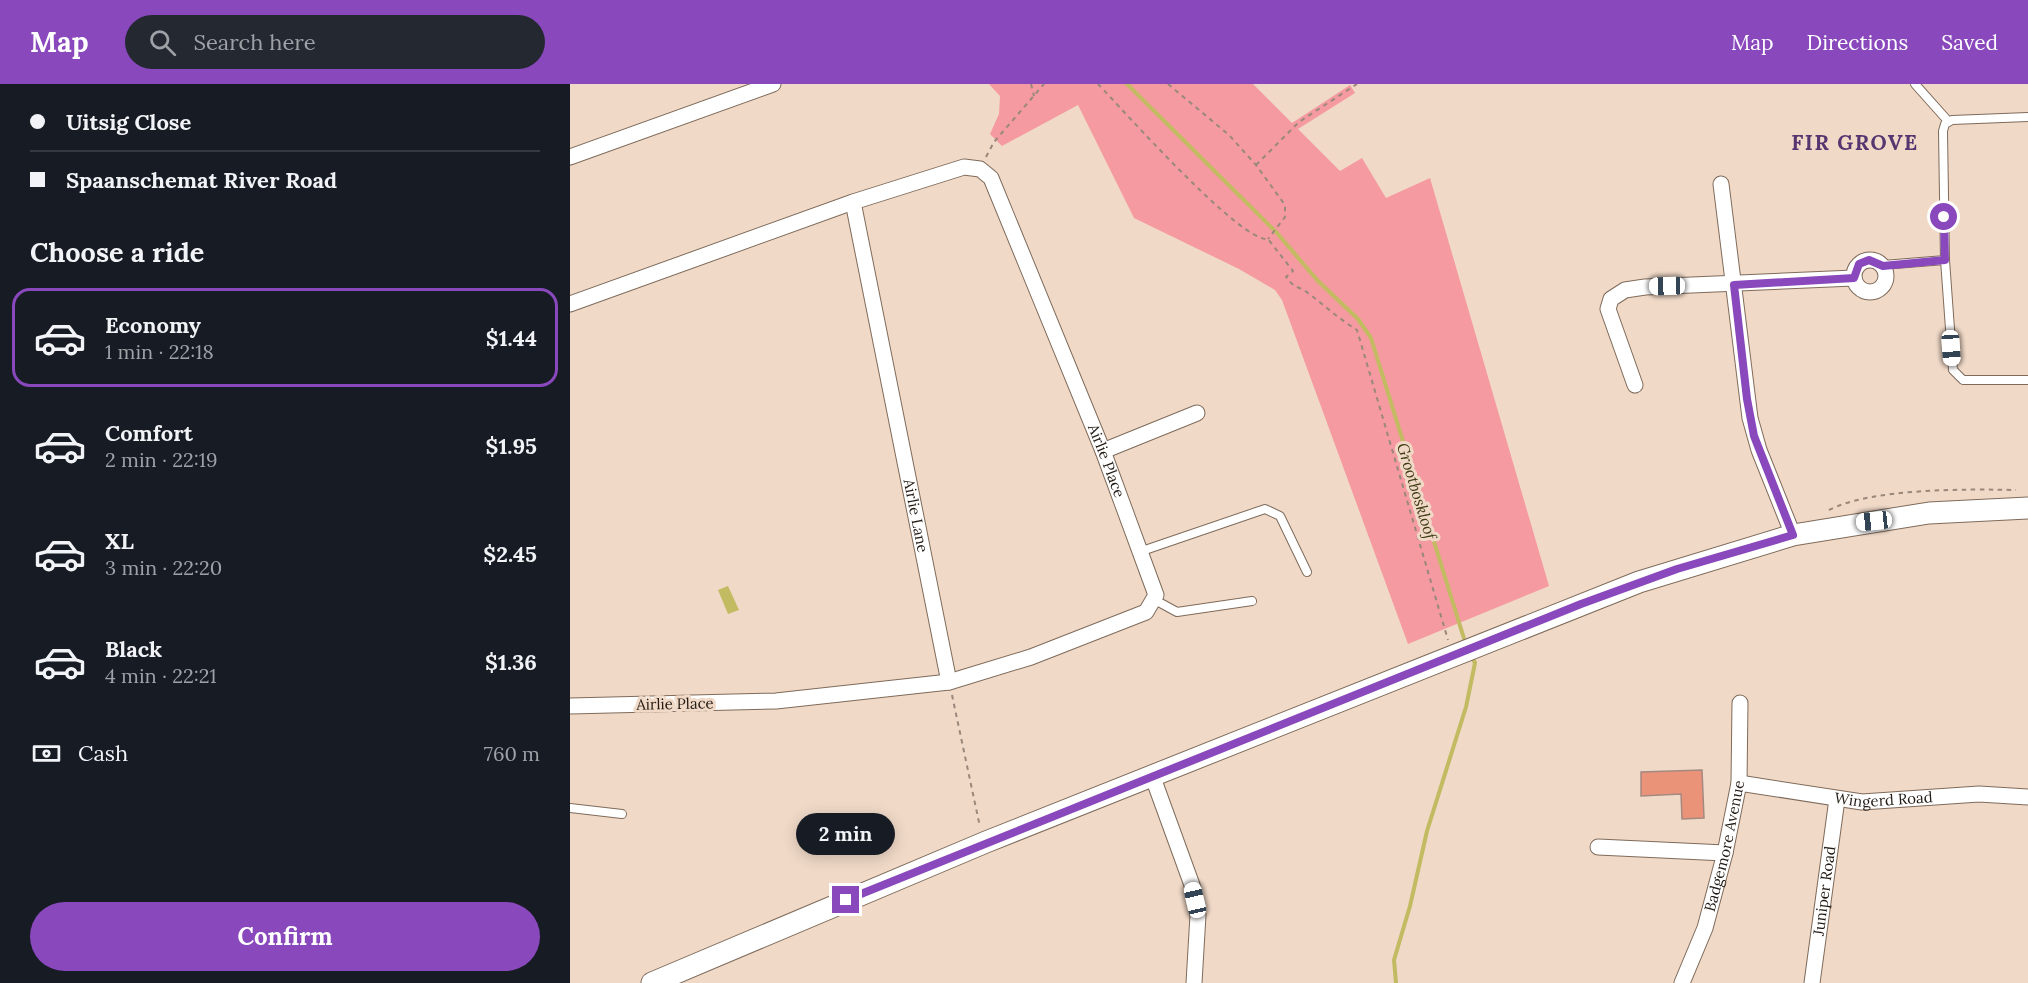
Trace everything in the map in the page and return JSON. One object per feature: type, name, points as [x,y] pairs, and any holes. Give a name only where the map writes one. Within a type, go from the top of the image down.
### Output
[{"type":"main road","points":[[652,983],[957,854],[1462,647],[1639,582],[1793,535],[1929,513],[2028,508]]},
{"type":"street","points":[[570,157],[772,84]]},
{"type":"street","points":[[570,304],[853,202],[963,166],[980,169]]},
{"type":"street","name":"Airlie Place","points":[[570,706],[776,701],[949,682],[1031,657],[1146,612],[1155,600],[1155,587],[1142,551],[991,178],[980,169]]},
{"type":"street","points":[[1721,184],[1747,399],[1754,436],[1793,535]]},
{"type":"street","name":"Airlie Lane","points":[[853,202],[949,682]]},
{"type":"street","points":[[1874,260],[1883,266],[1886,271],[1885,283],[1877,291],[1871,293],[1860,289],[1854,278],[1856,268],[1863,261],[1874,260]]},
{"type":"street","points":[[1635,385],[1609,314],[1611,299],[1625,290],[1645,286],[1734,285],[1854,278]]},
{"type":"street","points":[[1103,451],[1197,413]]},
{"type":"street","name":"Badgemore Avenue","points":[[1682,983],[1704,928],[1725,853],[1739,783],[1740,703]]},
{"type":"street","points":[[1152,775],[1192,885],[1198,915],[1194,983]]},
{"type":"street","name":"Wingerd Road","points":[[1739,783],[1837,799],[1879,802],[1979,794],[2028,797]]},
{"type":"street","name":"Juniper Road","points":[[1812,983],[1837,799]]},
{"type":"street","points":[[1598,847],[1725,853]]},
{"type":"lane","points":[[1915,84],[1948,122]]},
{"type":"lane","points":[[1948,122],[2028,117]]},
{"type":"lane","points":[[1948,122],[1943,132],[1945,260],[1955,375],[1962,380],[1970,381],[2028,380]]},
{"type":"lane","points":[[1883,266],[1945,260]]},
{"type":"lane","points":[[1142,551],[1265,509],[1280,516],[1307,572]]},
{"type":"lane","points":[[1155,600],[1177,612],[1252,601]]},
{"type":"lane","points":[[570,808],[622,813]]},
{"type":"path","points":[[1030,84],[1034,96]]},
{"type":"path","points":[[980,169],[994,142],[1044,84]]},
{"type":"path","points":[[1098,84],[1230,219],[1257,237],[1268,239],[1293,271],[1286,277],[1295,289],[1306,291],[1329,312],[1357,330],[1462,647]]},
{"type":"path","points":[[1168,84],[1222,129],[1256,165],[1285,205],[1285,217],[1268,239]]},
{"type":"path","points":[[1256,165],[1299,122],[1356,84]]},
{"type":"path","points":[[949,682],[980,827]]},
{"type":"shaded area","points":[[989,84],[1253,84],[1292,123],[1350,85],[1355,93],[1298,129],[1340,171],[1362,158],[1386,198],[1430,178],[1549,586],[1408,644],[1282,300],[1275,290],[1239,269],[1134,218],[1078,105],[1002,146],[990,134],[999,114],[1000,96]]},
{"type":"shaded area","points":[[728,586],[739,610],[728,614],[718,590]]},
{"type":"building","points":[[1702,770],[1704,818],[1682,819],[1681,794],[1641,796],[1641,772]]},
{"type":"waterway","name":"Grootboskloof","points":[[1127,84],[1277,233],[1318,281],[1358,319],[1371,338],[1466,645]]},
{"type":"waterway","name":"Grootboskloof","points":[[1396,983],[1394,960],[1410,906],[1427,831],[1466,707],[1475,663],[1472,657]]},
{"type":"district","name":"FIR GROVE","points":[[1855,143]]},
{"type":"route","points":[[846,900],[1581,604],[1710,558],[1793,535],[1754,436],[1747,399],[1734,285],[1854,278],[1859,264],[1869,260],[1879,262],[1883,266],[1945,260],[1944,217]]}]
